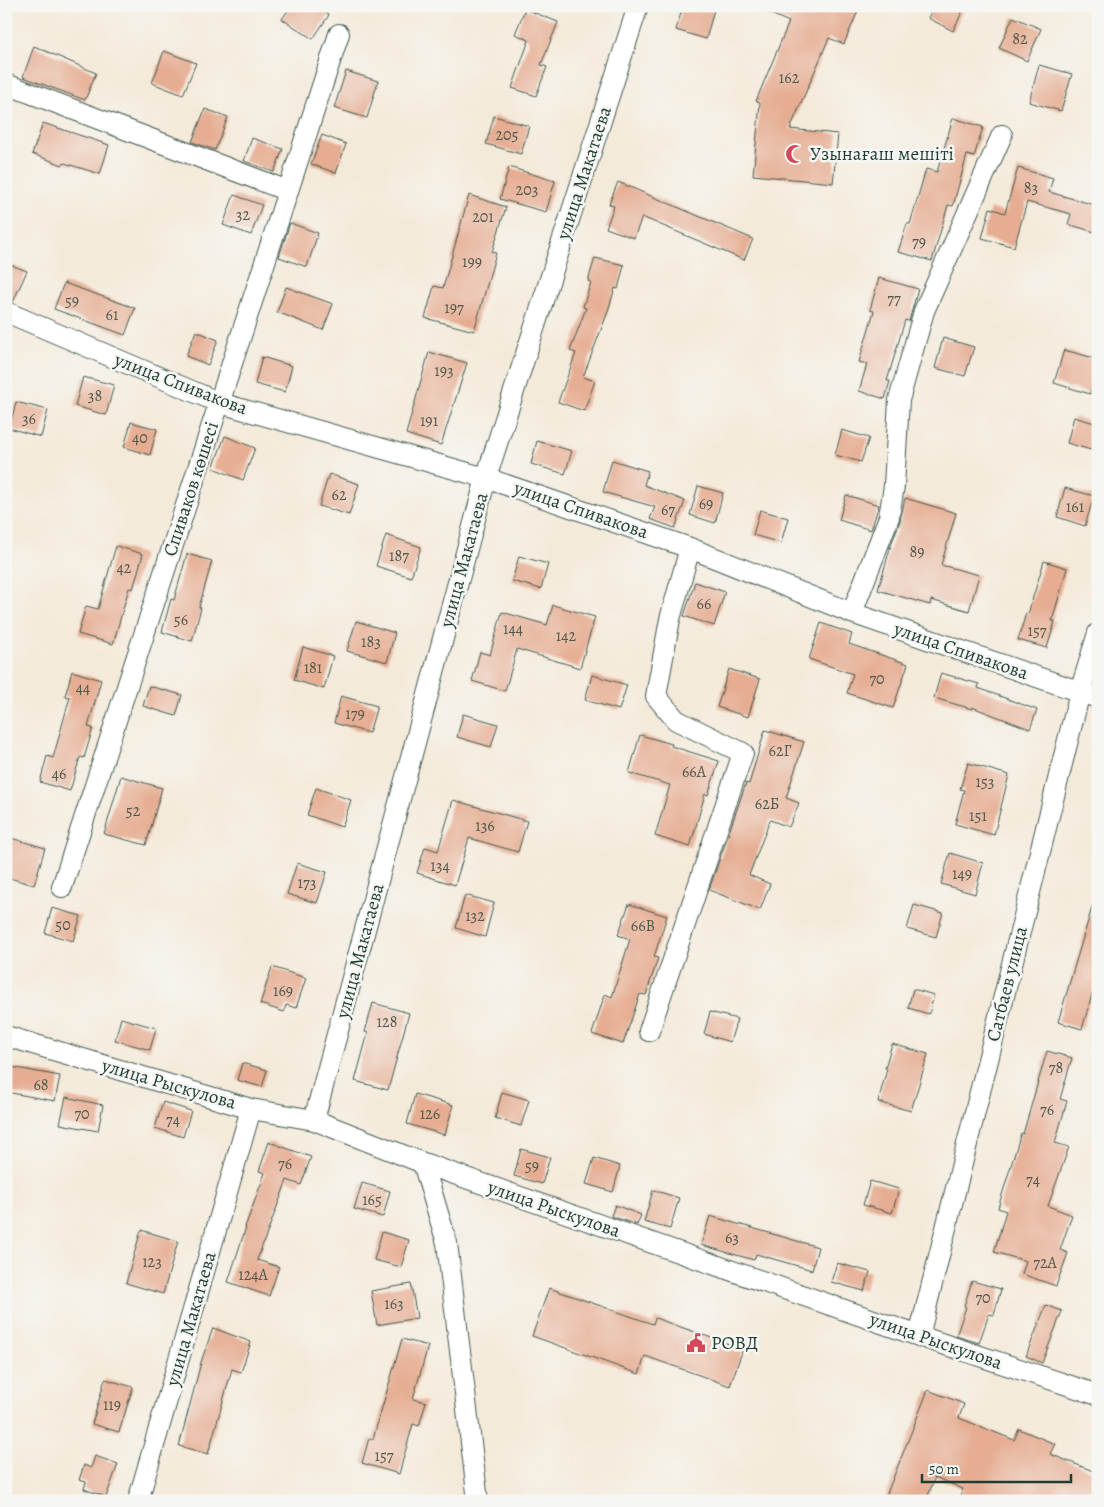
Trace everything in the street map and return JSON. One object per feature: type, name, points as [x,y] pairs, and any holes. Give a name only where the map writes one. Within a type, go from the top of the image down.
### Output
[{"type":"street","name":"улица Макатаева","points":[[314,1120],[486,478],[638,6]]},
{"type":"street","name":"Спиваков көшесі","points":[[62,887],[339,34]]},
{"type":"street","points":[[6,84],[288,191]]},
{"type":"street","points":[[852,613],[889,517],[894,486],[899,400],[924,311],[1002,135]]},
{"type":"street","name":"улица Спивакова","points":[[6,312],[220,403],[486,478],[690,548],[852,613],[1089,695]]},
{"type":"street","points":[[649,1031],[743,753],[676,720],[656,696],[670,619],[690,548]]},
{"type":"street","name":"Сатбаев улица","points":[[920,1336],[1089,695],[1098,633]]},
{"type":"street","name":"улица Рыскулова","points":[[6,1036],[251,1109],[314,1120],[423,1163],[920,1336],[1098,1395]]},
{"type":"street","name":"улица Макатаева","points":[[138,1501],[251,1109]]},
{"type":"street","points":[[423,1163],[447,1242],[478,1501]]},
{"type":"building","points":[[291,6],[316,6],[329,15],[313,39],[282,19]]},
{"type":"building","points":[[683,6],[715,6],[706,39],[676,30]]},
{"type":"building","points":[[753,6],[860,6],[844,44],[829,38],[790,129],[838,134],[833,183],[753,175],[760,103],[756,101],[789,22]]},
{"type":"building","points":[[934,6],[965,6],[953,31],[928,18]]},
{"type":"building","points":[[525,9],[558,22],[541,65],[547,67],[536,96],[512,88],[529,40],[515,34]]},
{"type":"building","points":[[1013,17],[1041,29],[1027,61],[999,48]]},
{"type":"building","points":[[34,46],[96,73],[85,100],[23,77]]},
{"type":"building","points":[[164,51],[196,63],[183,95],[152,83]]},
{"type":"building","points":[[1039,65],[1072,74],[1061,111],[1029,102]]},
{"type":"building","points":[[346,71],[378,81],[367,118],[334,108]]},
{"type":"building","points":[[205,109],[228,117],[215,150],[192,142]]},
{"type":"building","points":[[494,116],[529,126],[521,154],[486,144]]},
{"type":"building","points":[[953,118],[983,127],[974,157],[967,155],[953,206],[948,205],[932,261],[898,252],[907,224],[910,224],[926,169],[937,172]]},
{"type":"building","points":[[43,123],[109,145],[100,174],[64,163],[63,165],[32,154]]},
{"type":"building","points":[[322,135],[346,144],[336,173],[311,164]]},
{"type":"building","points":[[252,138],[283,149],[274,172],[244,161]]},
{"type":"building","points":[[509,167],[555,181],[546,212],[500,199]]},
{"type":"building","points":[[1018,168],[1053,178],[1049,192],[1098,206],[1098,233],[1068,224],[1071,214],[1027,202],[1014,247],[982,238],[990,208],[1005,213]]},
{"type":"building","points":[[618,182],[753,239],[744,260],[642,217],[634,238],[606,228],[614,206],[609,204]]},
{"type":"building","points":[[234,195],[262,205],[251,235],[223,225]]},
{"type":"building","points":[[469,195],[506,207],[492,252],[496,253],[474,331],[425,318],[434,286],[443,288]]},
{"type":"building","points":[[290,223],[318,233],[307,267],[279,257]]},
{"type":"building","points":[[595,258],[624,265],[618,289],[615,288],[583,377],[595,381],[584,411],[558,402],[576,353],[570,351],[586,308],[583,307],[591,282],[588,281]]},
{"type":"building","points":[[6,263],[27,271],[13,302],[6,300]]},
{"type":"building","points":[[879,278],[918,289],[909,321],[905,320],[887,381],[890,381],[885,399],[859,391],[867,364],[859,362],[874,311],[870,310]]},
{"type":"building","points":[[64,283],[135,308],[125,335],[54,309]]},
{"type":"building","points":[[286,287],[333,304],[323,330],[277,312]]},
{"type":"building","points":[[196,331],[218,340],[208,365],[186,356]]},
{"type":"building","points":[[943,338],[974,347],[965,376],[935,368]]},
{"type":"building","points":[[1064,350],[1098,359],[1098,367],[1090,394],[1054,383]]},
{"type":"building","points":[[429,352],[467,363],[441,445],[406,434]]},
{"type":"building","points":[[262,357],[292,366],[285,392],[255,384]]},
{"type":"building","points":[[83,377],[114,385],[106,415],[75,406]]},
{"type":"building","points":[[16,402],[48,410],[41,437],[9,428]]},
{"type":"building","points":[[1074,417],[1098,424],[1098,452],[1067,443]]},
{"type":"building","points":[[131,422],[157,429],[150,455],[124,447]]},
{"type":"building","points":[[842,430],[869,438],[861,462],[835,455]]},
{"type":"building","points":[[225,436],[255,448],[243,480],[213,468]]},
{"type":"building","points":[[537,441],[572,451],[565,474],[531,464]]},
{"type":"building","points":[[612,460],[648,471],[644,485],[685,501],[675,528],[650,519],[655,507],[603,492]]},
{"type":"building","points":[[329,474],[359,484],[349,515],[319,506]]},
{"type":"building","points":[[698,486],[723,493],[715,523],[690,515]]},
{"type":"building","points":[[1065,488],[1094,496],[1085,526],[1057,517]]},
{"type":"building","points":[[846,495],[879,505],[871,530],[839,520]]},
{"type":"building","points":[[905,498],[956,513],[941,565],[979,575],[969,611],[931,600],[930,605],[878,590],[900,521]]},
{"type":"building","points":[[760,510],[788,518],[781,543],[753,535]]},
{"type":"building","points":[[386,535],[421,547],[411,577],[376,566]]},
{"type":"building","points":[[116,546],[143,554],[133,589],[129,588],[113,644],[78,634],[86,606],[98,609]]},
{"type":"building","points":[[187,554],[212,561],[192,641],[162,632],[171,599],[174,600]]},
{"type":"building","points":[[519,556],[548,564],[541,589],[512,581]]},
{"type":"building","points":[[1044,561],[1067,568],[1052,621],[1055,621],[1047,648],[1018,640]]},
{"type":"building","points":[[695,582],[725,592],[714,626],[684,616]]},
{"type":"building","points":[[553,605],[595,617],[580,668],[517,649],[505,691],[472,681],[480,652],[490,655],[502,612],[547,625]]},
{"type":"building","points":[[356,621],[395,633],[387,662],[347,651]]},
{"type":"building","points":[[821,623],[852,634],[849,644],[908,664],[893,708],[847,693],[853,674],[809,659]]},
{"type":"building","points":[[303,647],[333,656],[324,689],[294,680]]},
{"type":"building","points":[[729,669],[760,679],[748,717],[717,707]]},
{"type":"building","points":[[72,671],[101,680],[88,727],[93,728],[84,758],[80,757],[70,791],[40,782],[47,756],[53,758],[70,697],[65,696]]},
{"type":"building","points":[[941,673],[979,684],[978,688],[1037,710],[1030,729],[972,707],[972,709],[934,698]]},
{"type":"building","points":[[592,675],[627,685],[619,710],[585,700]]},
{"type":"building","points":[[149,686],[182,695],[176,716],[143,706]]},
{"type":"building","points":[[341,696],[377,706],[369,733],[334,723]]},
{"type":"building","points":[[463,714],[498,724],[491,747],[457,737]]},
{"type":"building","points":[[765,730],[804,742],[786,798],[799,803],[789,827],[770,820],[749,875],[770,884],[760,910],[709,890],[746,783],[749,784]]},
{"type":"building","points":[[640,735],[719,761],[708,795],[705,794],[690,847],[655,836],[670,785],[629,773]]},
{"type":"building","points":[[968,763],[1009,775],[994,835],[955,824],[964,790],[960,789]]},
{"type":"building","points":[[121,776],[162,788],[146,845],[104,834]]},
{"type":"building","points":[[316,788],[351,800],[342,827],[307,815]]},
{"type":"building","points":[[453,800],[527,821],[518,852],[469,838],[455,885],[417,873],[425,847],[438,851]]},
{"type":"building","points":[[11,838],[45,848],[34,885],[6,877],[6,856]]},
{"type":"building","points":[[950,853],[983,863],[975,894],[941,884]]},
{"type":"building","points":[[297,863],[327,872],[317,903],[287,894]]},
{"type":"building","points":[[465,895],[494,903],[485,937],[456,928]]},
{"type":"building","points":[[629,904],[667,916],[654,957],[658,958],[646,995],[640,994],[623,1044],[592,1034],[605,994],[612,997],[630,939],[618,935]]},
{"type":"building","points":[[1093,904],[1098,905],[1098,974],[1082,1029],[1058,1022]]},
{"type":"building","points":[[914,905],[943,913],[936,937],[907,929]]},
{"type":"building","points":[[52,908],[81,916],[73,941],[45,933]]},
{"type":"building","points":[[272,967],[306,978],[296,1008],[286,1005],[284,1012],[260,1004]]},
{"type":"building","points":[[913,989],[934,995],[929,1014],[908,1008]]},
{"type":"building","points":[[373,1003],[409,1013],[388,1090],[355,1081],[368,1033],[365,1032]]},
{"type":"building","points":[[710,1012],[737,1019],[730,1042],[704,1034]]},
{"type":"building","points":[[121,1018],[156,1028],[150,1050],[115,1040]]},
{"type":"building","points":[[892,1044],[928,1054],[911,1111],[878,1102]]},
{"type":"building","points":[[1047,1051],[1072,1058],[1060,1099],[1067,1101],[1055,1143],[1069,1147],[1048,1206],[1072,1215],[1060,1250],[1068,1253],[1056,1286],[1022,1274],[1026,1261],[994,1252],[1006,1211],[998,1208],[1021,1133],[1023,1134]]},
{"type":"building","points":[[242,1063],[267,1070],[262,1087],[237,1080]]},
{"type":"building","points":[[6,1066],[60,1076],[55,1101],[6,1092]]},
{"type":"building","points":[[502,1092],[529,1100],[521,1126],[495,1118]]},
{"type":"building","points":[[415,1094],[453,1105],[445,1135],[407,1124]]},
{"type":"building","points":[[66,1097],[103,1105],[98,1131],[60,1124]]},
{"type":"building","points":[[163,1102],[191,1111],[183,1137],[155,1128]]},
{"type":"building","points":[[269,1142],[311,1157],[301,1185],[287,1180],[257,1260],[279,1267],[269,1296],[228,1282],[245,1227],[265,1173],[259,1171]]},
{"type":"building","points":[[521,1149],[550,1157],[542,1184],[514,1176]]},
{"type":"building","points":[[594,1158],[620,1166],[613,1192],[586,1184]]},
{"type":"building","points":[[870,1181],[899,1189],[892,1213],[863,1205]]},
{"type":"building","points":[[362,1183],[390,1191],[383,1217],[354,1209]]},
{"type":"building","points":[[653,1190],[679,1198],[670,1229],[644,1222]]},
{"type":"building","points":[[615,1205],[641,1215],[637,1225],[611,1216]]},
{"type":"building","points":[[710,1216],[818,1247],[812,1270],[756,1254],[754,1260],[701,1245]]},
{"type":"building","points":[[141,1230],[178,1241],[163,1294],[126,1283]]},
{"type":"building","points":[[382,1232],[409,1240],[401,1267],[374,1260]]},
{"type":"building","points":[[837,1263],[870,1272],[864,1291],[831,1282]]},
{"type":"building","points":[[972,1281],[1001,1289],[994,1315],[989,1314],[979,1343],[956,1336],[966,1307],[964,1306]]},
{"type":"building","points":[[411,1284],[417,1318],[377,1325],[371,1291]]},
{"type":"building","points":[[549,1288],[653,1324],[655,1318],[743,1349],[730,1386],[645,1356],[639,1374],[532,1336]]},
{"type":"building","points":[[1046,1305],[1062,1311],[1042,1363],[1026,1356]]},
{"type":"building","points":[[213,1328],[251,1342],[241,1372],[232,1369],[208,1454],[179,1446],[202,1359]]},
{"type":"building","points":[[402,1339],[428,1346],[413,1399],[426,1402],[419,1426],[413,1424],[399,1474],[362,1463],[369,1438],[373,1439]]},
{"type":"building","points":[[105,1379],[133,1387],[119,1432],[92,1424]]},
{"type":"building","points":[[928,1390],[964,1404],[959,1418],[1014,1440],[1019,1429],[1055,1444],[1050,1454],[1098,1473],[1098,1501],[958,1501],[963,1489],[935,1477],[926,1501],[884,1501]]},
{"type":"building","points":[[95,1456],[118,1464],[106,1497],[84,1489],[86,1482],[79,1480],[84,1465],[91,1468]]},
{"type":"place","name":"Узынағаш мешіті","points":[[795,154]]},
{"type":"place","name":"РОВД","points":[[696,1343]]}]
